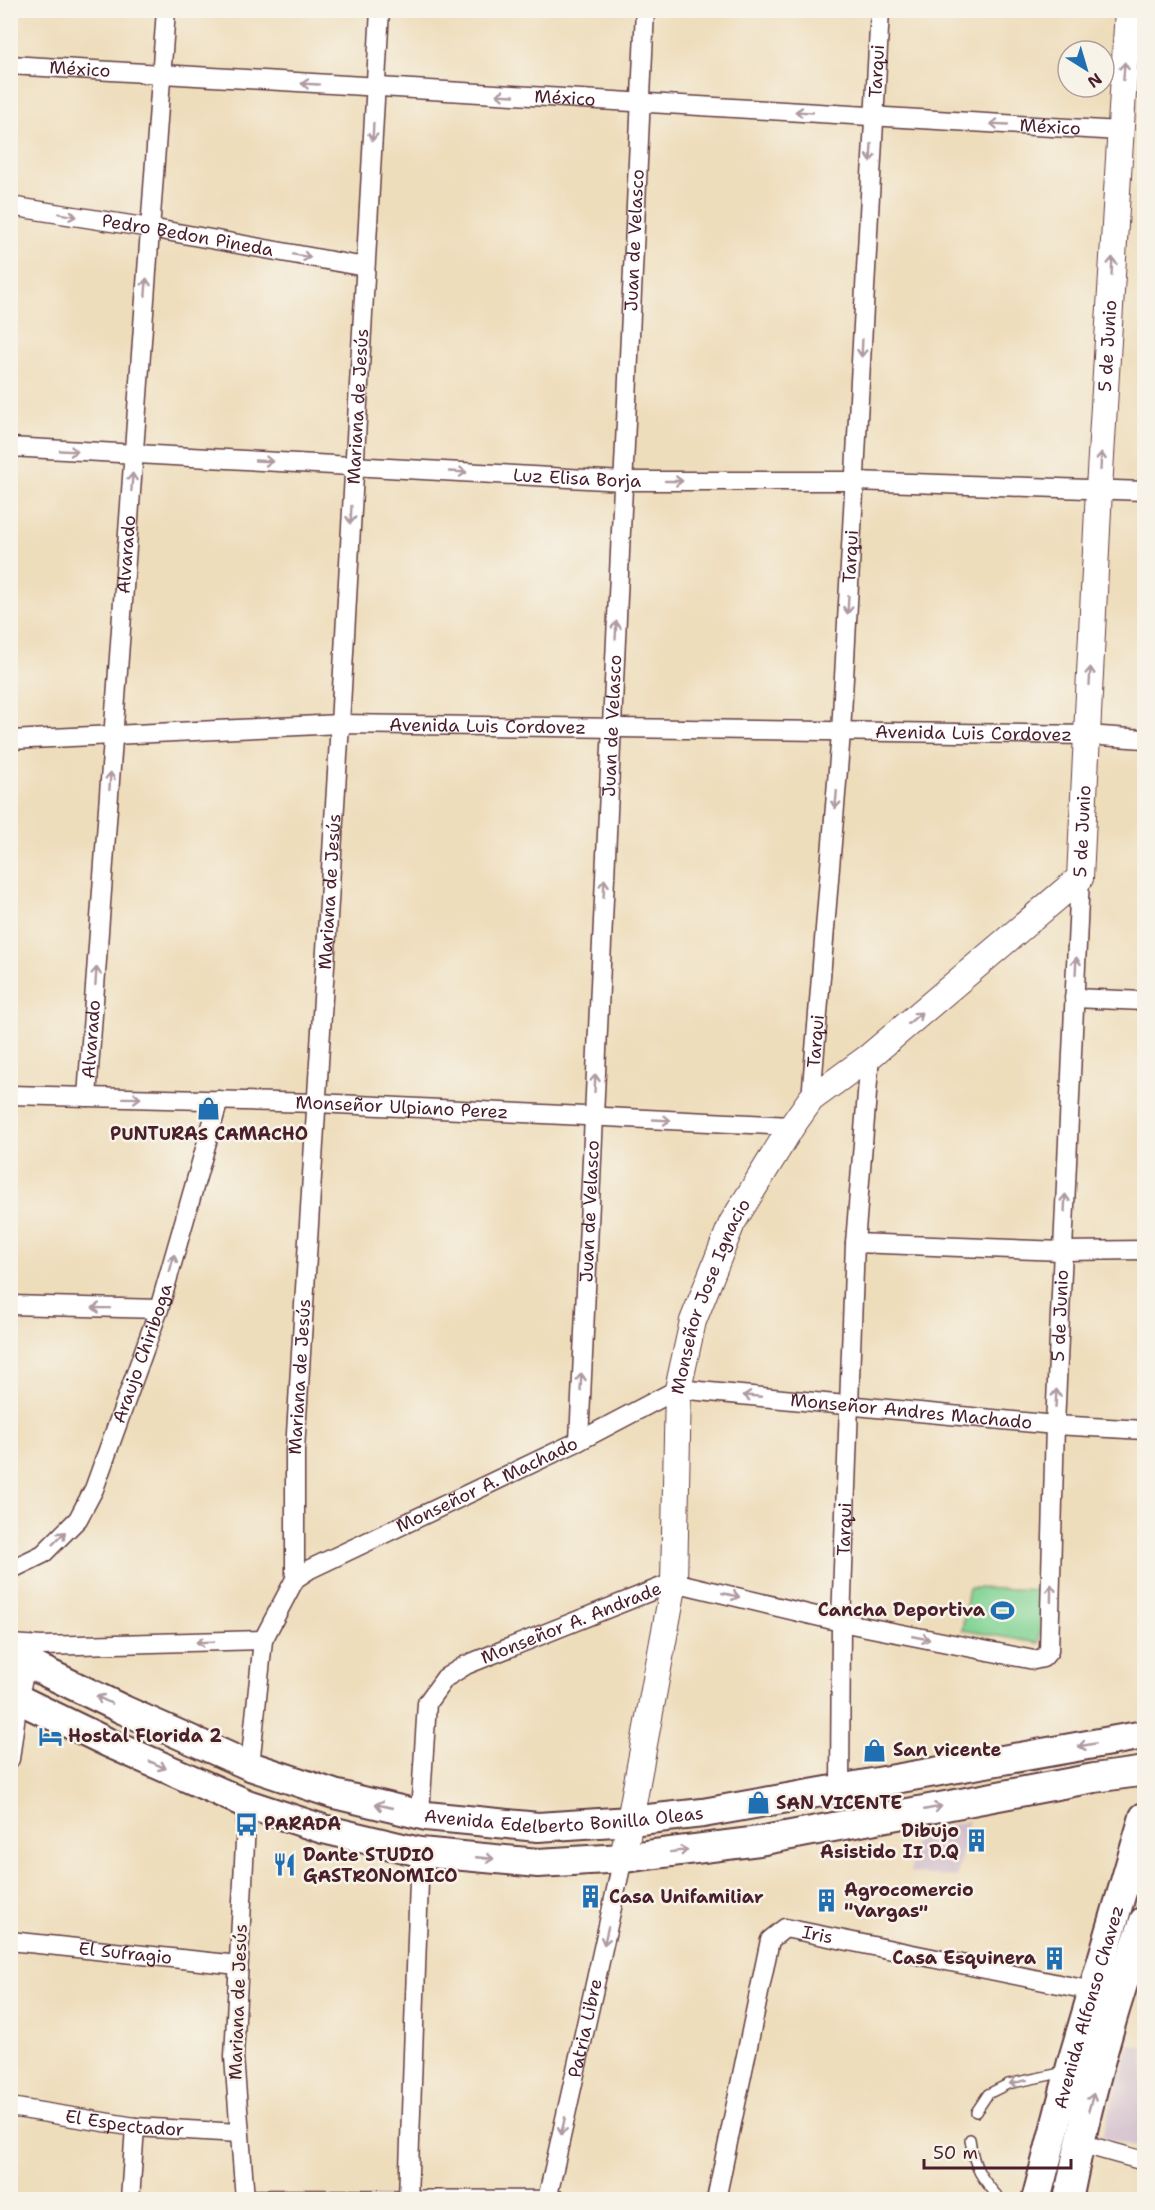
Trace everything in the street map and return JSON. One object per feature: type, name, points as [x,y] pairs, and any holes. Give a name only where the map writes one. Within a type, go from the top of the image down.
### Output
[{"type":"main road","name":"Avenida Edelberto Bonilla Oleas","points":[[16,1653],[124,1710],[250,1766],[334,1794],[420,1814],[538,1827],[703,1813],[1144,1735]]},
{"type":"main road","name":"Avenida Edelberto Bonilla Oleas","points":[[14,1697],[109,1743],[247,1804],[323,1829],[420,1852],[538,1863],[623,1858],[759,1841],[1094,1779],[1144,1772]]},
{"type":"main road","points":[[1144,1740],[1141,1755],[1144,1772]]},
{"type":"main road","points":[[1094,1779],[1120,1782],[1132,1789],[1144,1819]]},
{"type":"main road","name":"Avenida Alfonso Chavez","points":[[1036,2199],[1070,2070],[1144,1819]]},
{"type":"main road","name":"Avenida Alfonso Chavez","points":[[1068,2199],[1079,2143],[1137,1963],[1144,1921]]},
{"type":"street","name":"Alvarado","points":[[87,1097],[166,10]]},
{"type":"street","name":"Mariana de Jesús","points":[[250,1766],[263,1640],[295,1579],[295,1450],[340,724],[380,10]]},
{"type":"street","name":"Juan de Velasco","points":[[579,1441],[645,10]]},
{"type":"street","name":"Tarqui","points":[[811,1099],[841,733],[880,10]]},
{"type":"street","name":"5 de Junio","points":[[1049,1651],[1055,1425],[1074,998],[1099,489],[1128,10]]},
{"type":"street","name":"México","points":[[10,65],[1120,131]]},
{"type":"street","name":"Pedro Bedon Pineda","points":[[10,206],[150,228],[365,267]]},
{"type":"street","name":"Luz Elisa Borja","points":[[10,447],[623,481],[855,481],[1144,491]]},
{"type":"street","name":"Avenida Luis Cordovez","points":[[10,740],[340,724],[1087,735],[1144,739]]},
{"type":"street","name":"Monseñor Jose Ignacio","points":[[623,1858],[674,1582],[678,1389],[693,1321],[732,1223],[811,1099],[870,1056],[1080,878]]},
{"type":"street","points":[[1074,998],[1144,1001]]},
{"type":"street","name":"Tarqui","points":[[840,1789],[841,1622],[855,1243],[870,1056]]},
{"type":"street","name":"Monseñor Ulpiano Perez","points":[[10,1095],[317,1103],[792,1126]]},
{"type":"street","name":"Araujo Chiriboga","points":[[10,1570],[43,1554],[78,1519],[94,1489],[159,1309],[219,1100]]},
{"type":"street","points":[[855,1243],[1063,1251],[1144,1250]]},
{"type":"street","points":[[10,1305],[159,1309]]},
{"type":"street","name":"Monseñor A. Machado","points":[[295,1579],[310,1569],[579,1441],[678,1389]]},
{"type":"street","name":"Monseñor Andres Machado","points":[[678,1389],[1055,1425],[1144,1430]]},
{"type":"street","name":"Monseñor A. Andrade","points":[[420,1814],[427,1703],[445,1678],[466,1665],[674,1582],[841,1622],[1034,1660],[1043,1658],[1049,1651]]},
{"type":"street","points":[[10,1759],[16,1653],[42,1646],[263,1640]]},
{"type":"street","name":"Mariana de Jesús","points":[[245,2199],[234,2057],[247,1804]]},
{"type":"street","points":[[408,2199],[420,1852]]},
{"type":"street","name":"Patria Libre","points":[[551,2199],[623,1858]]},
{"type":"street","name":"Iris","points":[[716,2199],[770,1940],[785,1928],[1093,1991]]},
{"type":"street","name":"El Sufragio","points":[[10,1941],[238,1965]]},
{"type":"street","name":"El Espectador","points":[[10,2107],[135,2127],[239,2133]]},
{"type":"street","points":[[130,2199],[135,2127]]},
{"type":"street","points":[[1079,2143],[1144,2161]]},
{"type":"street","points":[[245,2199],[551,2199]]},
{"type":"lane","points":[[976,2112],[987,2094],[1008,2084],[1070,2070]]},
{"type":"lane","points":[[970,2139],[973,2162],[986,2183],[1001,2199]]},
{"type":"shaded area","points":[[969,1820],[957,1877],[910,1873],[915,1834]]},
{"type":"shaded area","points":[[1130,2044],[1144,2048],[1144,2149],[1102,2137]]},
{"type":"green space","name":"Cancha Deportiva","points":[[969,1588],[1043,1590],[1039,1643],[962,1630]]},
{"type":"place","name":"PUNTURAS CAMACHO","points":[[209,1108]]},
{"type":"place","name":"Cancha Deportiva","points":[[1003,1610]]},
{"type":"place","name":"Hostal Florida 2","points":[[50,1736]]},
{"type":"place","name":"San vicente","points":[[875,1750]]},
{"type":"place","name":"SAN VICENTE","points":[[758,1803]]},
{"type":"place","name":"PARADA","points":[[246,1824]]},
{"type":"place","name":"Dibujo Asistido II D.Q","points":[[977,1841]]},
{"type":"place","name":"Dante STUDIO GASTRONOMICO","points":[[285,1865]]},
{"type":"place","name":"Casa Unifamiliar","points":[[591,1897]]},
{"type":"place","name":"Agrocomercio \"Vargas\"","points":[[826,1900]]},
{"type":"place","name":"Casa Esquinera","points":[[1054,1958]]}]
